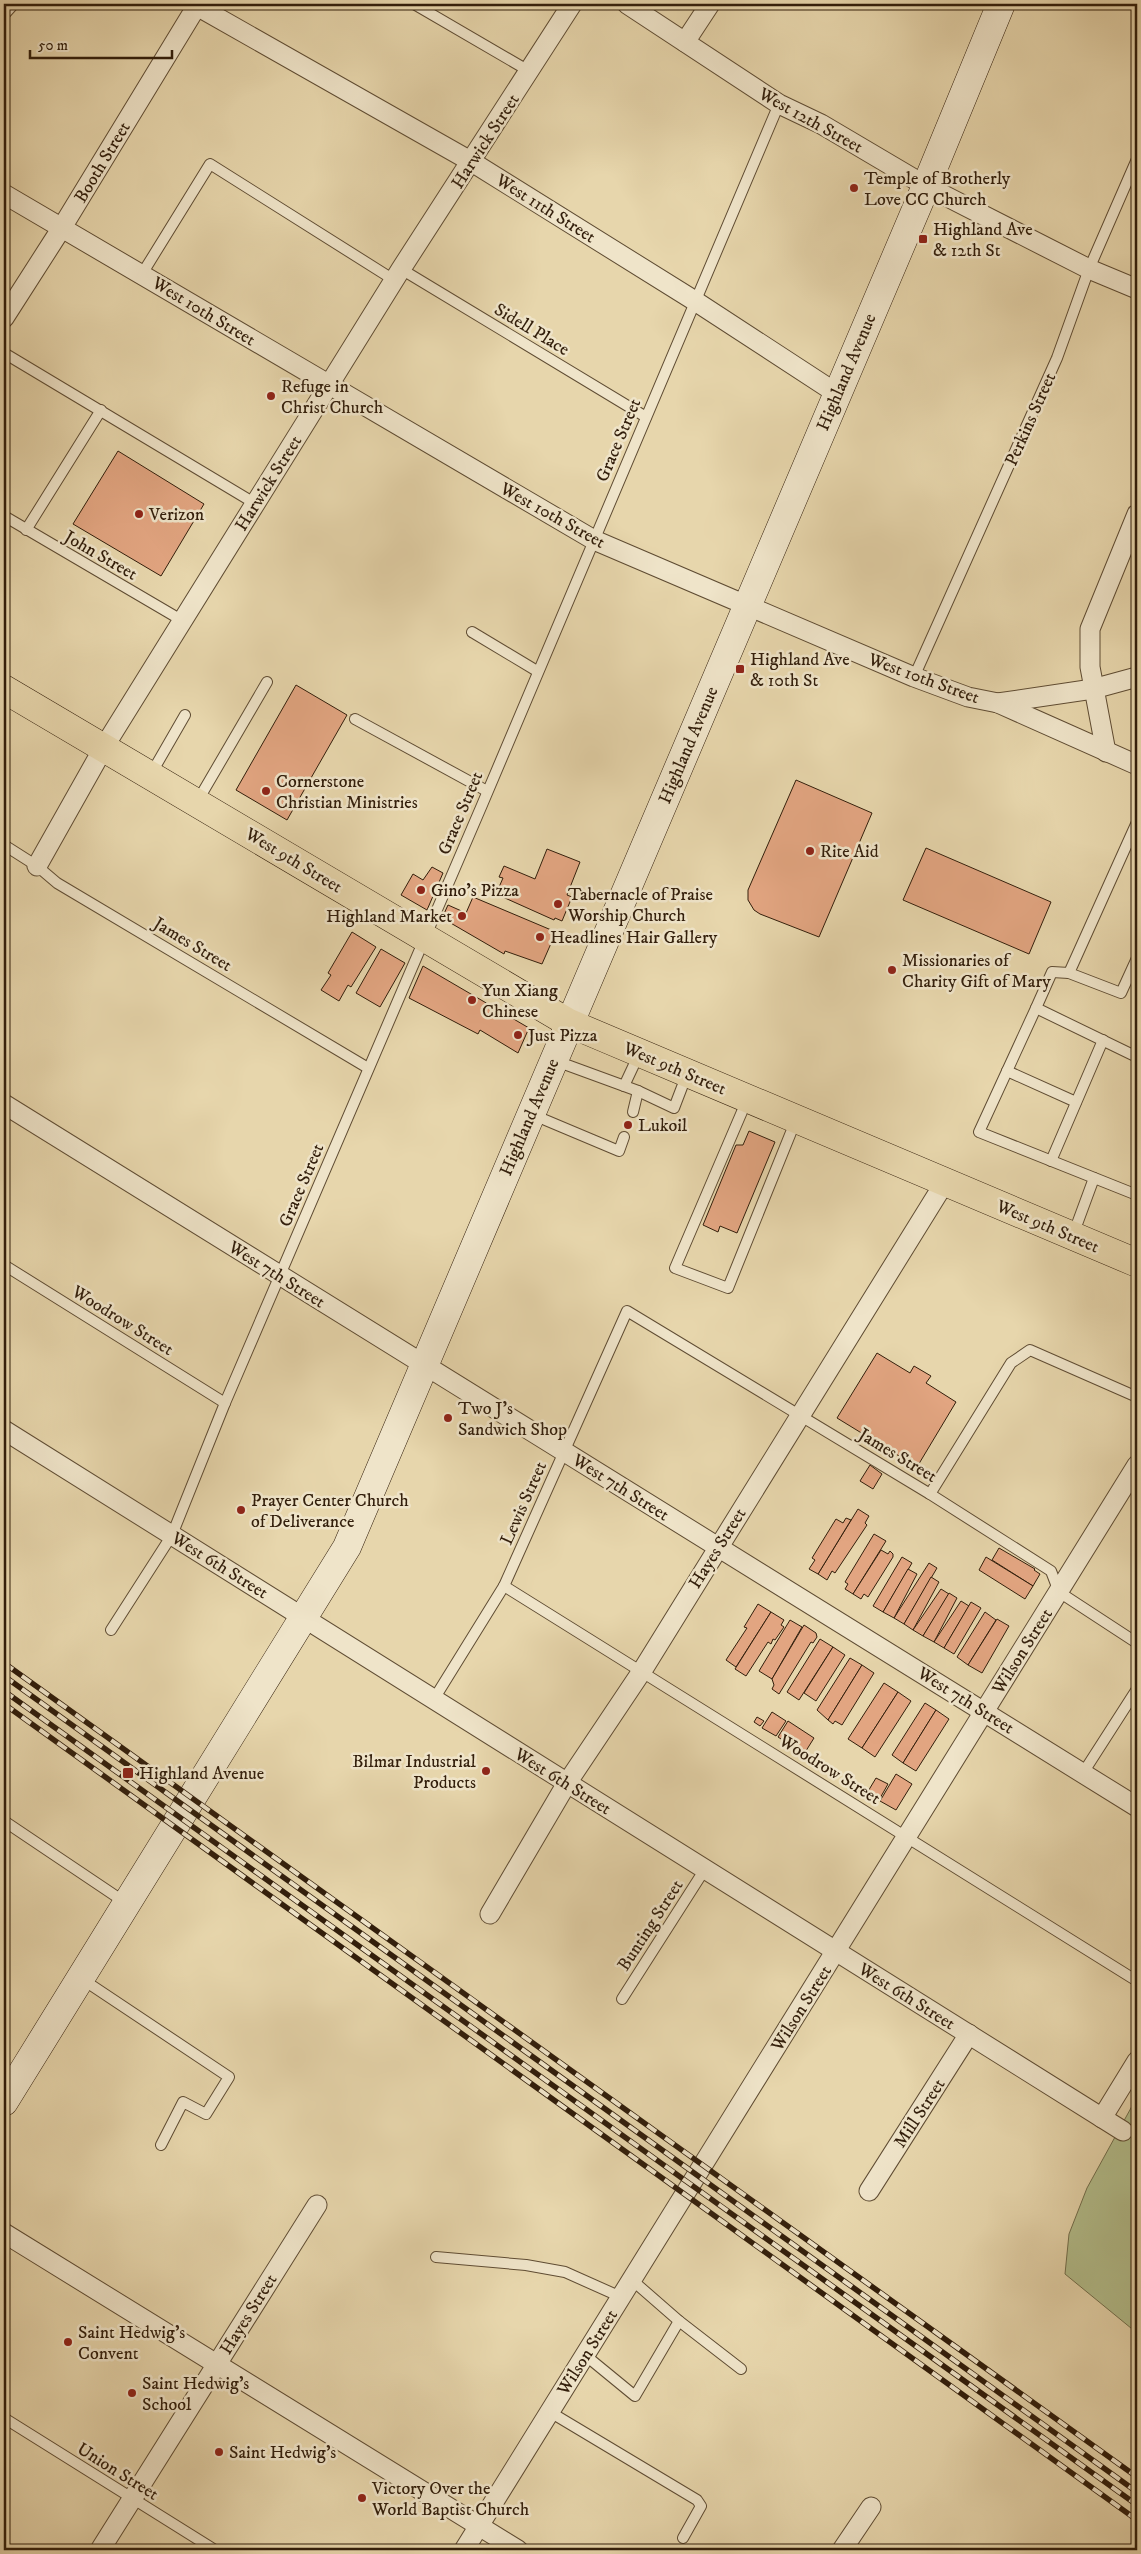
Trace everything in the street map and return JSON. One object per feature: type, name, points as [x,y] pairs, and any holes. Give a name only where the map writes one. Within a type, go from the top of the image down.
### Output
[{"type":"main road","name":"Highland Avenue","points":[[4,2102],[347,1547],[836,393],[926,186],[1001,4]]},
{"type":"main road","name":"West 9th Street","points":[[4,688],[569,1023],[1137,1264]]},
{"type":"street","name":"Harwick Street","points":[[37,866],[104,747],[328,386],[572,4]]},
{"type":"street","name":"West 12th Street","points":[[627,4],[779,104],[821,124],[926,186],[1089,269],[1137,288]]},
{"type":"street","points":[[685,42],[710,4]]},
{"type":"street","name":"West 11th Street","points":[[198,5],[472,162],[695,301],[836,393]]},
{"type":"street","name":"Booth Street","points":[[4,318],[62,229],[198,5]]},
{"type":"street","name":"West 10th Street","points":[[4,194],[142,274],[328,386],[594,540],[914,677],[968,697],[998,703],[1137,766]]},
{"type":"street","points":[[1106,752],[1093,689],[1090,629],[1137,514]]},
{"type":"street","points":[[998,703],[1093,689],[1137,677]]},
{"type":"street","name":"West 7th Street","points":[[4,1104],[1137,1807]]},
{"type":"street","name":"Hayes Street","points":[[490,1914],[567,1783],[642,1671],[717,1547],[945,1182]]},
{"type":"street","name":"West 6th Street","points":[[4,1430],[1123,2131]]},
{"type":"street","name":"Wilson Street","points":[[464,2550],[1137,1465]]},
{"type":"street","name":"Mill Street","points":[[869,2191],[969,2034]]},
{"type":"street","points":[[1102,2118],[1137,2061]]},
{"type":"street","name":"Hayes Street","points":[[100,2550],[317,2205]]},
{"type":"street","points":[[4,2233],[518,2550]]},
{"type":"street","points":[[842,2550],[871,2507]]},
{"type":"lane","points":[[4,14],[14,4]]},
{"type":"lane","points":[[414,4],[529,71]]},
{"type":"lane","name":"Grace Street","points":[[111,1630],[172,1535],[368,1068],[779,104]]},
{"type":"lane","name":"Perkins Street","points":[[914,677],[1057,358],[1089,269],[1137,159]]},
{"type":"lane","name":"Sidell Place","points":[[142,274],[210,164],[398,275],[646,417]]},
{"type":"lane","points":[[4,353],[256,504]]},
{"type":"lane","points":[[26,530],[101,410]]},
{"type":"lane","name":"John Street","points":[[4,516],[183,622]]},
{"type":"lane","points":[[472,632],[537,671]]},
{"type":"lane","points":[[197,802],[266,682]]},
{"type":"lane","points":[[150,775],[185,714]]},
{"type":"lane","points":[[355,719],[487,791]]},
{"type":"lane","points":[[1069,973],[1137,822]]},
{"type":"lane","name":"James Street","points":[[4,845],[37,866],[56,883],[368,1068]]},
{"type":"lane","points":[[1137,958],[1122,993],[1069,973],[1052,972],[979,1132],[1137,1195]]},
{"type":"lane","points":[[1036,1008],[1137,1057]]},
{"type":"lane","points":[[1051,1161],[1103,1040]]},
{"type":"lane","points":[[624,1086],[640,1053]]},
{"type":"lane","points":[[553,1060],[638,1091],[674,1108],[687,1073]]},
{"type":"lane","points":[[1007,1072],[1076,1102]]},
{"type":"lane","points":[[633,1112],[638,1091]]},
{"type":"lane","points":[[747,1099],[675,1268],[728,1288],[796,1120]]},
{"type":"lane","points":[[530,1113],[619,1151],[624,1137]]},
{"type":"lane","points":[[1072,1236],[1094,1178]]},
{"type":"lane","name":"Woodrow Street","points":[[4,1265],[226,1403]]},
{"type":"lane","name":"James Street","points":[[627,1311],[800,1414],[1051,1571],[1059,1592]]},
{"type":"lane","name":"Lewis Street","points":[[434,1699],[504,1586],[627,1311]]},
{"type":"lane","points":[[930,1494],[1011,1363],[1030,1350],[1137,1397]]},
{"type":"lane","name":"Woodrow Street","points":[[504,1586],[908,1836],[1137,1981]]},
{"type":"lane","points":[[1059,1592],[1137,1643]]},
{"type":"lane","points":[[1083,1774],[1137,1689]]},
{"type":"lane","points":[[4,1821],[127,1904]]},
{"type":"lane","name":"Bunting Street","points":[[622,1999],[705,1869]]},
{"type":"lane","points":[[81,1978],[229,2076],[206,2114],[183,2102],[161,2145]]},
{"type":"lane","points":[[436,2257],[526,2265],[565,2272],[621,2297]]},
{"type":"lane","points":[[632,2280],[679,2321],[741,2369]]},
{"type":"lane","points":[[585,2355],[635,2396],[679,2321]]},
{"type":"lane","points":[[550,2412],[696,2500],[701,2506],[683,2538]]},
{"type":"lane","name":"Union Street","points":[[4,2418],[215,2550]]},
{"type":"green space","points":[[1137,2097],[1137,2333],[1065,2274],[1069,2234],[1087,2188]]},
{"type":"building","name":"Verizon","points":[[118,451],[204,504],[161,576],[73,524]]},
{"type":"building","points":[[296,685],[347,715],[287,820],[236,790]]},
{"type":"building","name":"Rite Aid","points":[[796,780],[872,813],[819,937],[760,914],[754,910],[748,900],[748,890]]},
{"type":"building","points":[[926,848],[1051,902],[1029,954],[903,900]]},
{"type":"building","points":[[547,849],[580,862],[567,895],[572,897],[562,921],[555,918],[554,920],[496,894],[503,878],[499,877],[504,866],[535,879]]},
{"type":"building","points":[[432,867],[443,873],[427,910],[401,895],[413,874],[423,880]]},
{"type":"building","points":[[473,897],[556,932],[542,964],[505,951],[504,954],[442,918],[448,905],[466,913]]},
{"type":"building","points":[[352,932],[376,947],[351,987],[348,985],[339,1001],[321,990],[331,975],[328,973]]},
{"type":"building","points":[[381,949],[405,963],[380,1007],[356,993]]},
{"type":"building","points":[[423,966],[529,1028],[518,1053],[480,1030],[478,1034],[409,998]]},
{"type":"building","points":[[749,1131],[775,1142],[737,1233],[720,1226],[718,1232],[703,1225],[736,1145],[743,1145]]},
{"type":"building","points":[[877,1353],[910,1373],[914,1366],[931,1376],[926,1383],[956,1402],[917,1467],[837,1418]]},
{"type":"building","points":[[870,1465],[882,1474],[873,1489],[860,1481]]},
{"type":"building","points":[[858,1509],[869,1516],[865,1523],[867,1525],[835,1573],[832,1571],[827,1580],[818,1574]]},
{"type":"building","points":[[846,1518],[851,1520],[818,1574],[809,1569],[815,1560],[812,1558],[836,1519],[843,1523]]},
{"type":"building","points":[[874,1534],[886,1541],[853,1594],[845,1589],[848,1584],[845,1582]]},
{"type":"building","points":[[999,1548],[1035,1569],[1040,1574],[1033,1586],[992,1560]]},
{"type":"building","points":[[881,1550],[888,1554],[890,1551],[893,1557],[868,1597],[864,1594],[861,1599],[853,1594]]},
{"type":"building","points":[[902,1557],[912,1563],[883,1612],[873,1606]]},
{"type":"building","points":[[986,1557],[1033,1586],[1025,1599],[979,1570]]},
{"type":"building","points":[[929,1563],[937,1568],[904,1624],[894,1618]]},
{"type":"building","points":[[908,1569],[917,1574],[894,1618],[883,1612]]},
{"type":"building","points":[[931,1577],[939,1582],[913,1630],[904,1624]]},
{"type":"building","points":[[941,1589],[949,1594],[923,1636],[913,1630]]},
{"type":"building","points":[[949,1593],[957,1598],[934,1642],[923,1636]]},
{"type":"building","points":[[961,1601],[969,1606],[944,1648],[934,1642]]},
{"type":"building","points":[[971,1602],[981,1608],[954,1654],[944,1648]]},
{"type":"building","points":[[758,1604],[771,1612],[736,1667],[726,1660],[747,1628],[744,1627]]},
{"type":"building","points":[[771,1612],[784,1620],[781,1625],[784,1627],[771,1644],[768,1642],[746,1676],[735,1669]]},
{"type":"building","points":[[985,1612],[996,1620],[968,1665],[957,1657]]},
{"type":"building","points":[[997,1619],[1009,1626],[982,1673],[968,1665]]},
{"type":"building","points":[[790,1620],[802,1627],[772,1679],[759,1671]]},
{"type":"building","points":[[804,1625],[816,1633],[817,1637],[813,1643],[811,1642],[779,1694],[772,1689],[774,1685],[772,1679]]},
{"type":"building","points":[[820,1639],[833,1647],[799,1700],[787,1692]]},
{"type":"building","points":[[833,1647],[845,1655],[816,1701],[804,1693]]},
{"type":"building","points":[[850,1658],[862,1665],[828,1720],[817,1710]]},
{"type":"building","points":[[862,1665],[874,1673],[842,1725],[835,1721],[833,1724],[828,1720]]},
{"type":"building","points":[[884,1683],[898,1692],[862,1748],[848,1739]]},
{"type":"building","points":[[898,1692],[911,1701],[875,1757],[862,1748]]},
{"type":"building","points":[[925,1703],[936,1710],[903,1763],[892,1755]]},
{"type":"building","points":[[936,1710],[949,1719],[916,1771],[903,1763]]},
{"type":"building","points":[[772,1712],[786,1721],[776,1736],[762,1728]]},
{"type":"building","points":[[757,1717],[764,1721],[760,1726],[754,1722]]},
{"type":"building","points":[[788,1721],[814,1738],[804,1754],[778,1737]]},
{"type":"building","points":[[896,1774],[912,1784],[896,1810],[880,1801]]},
{"type":"building","points":[[876,1778],[888,1784],[879,1800],[867,1793]]},
{"type":"railway","points":[[4,1663],[1137,2477]]},
{"type":"railway","points":[[4,1676],[1137,2492]]},
{"type":"railway","points":[[4,1691],[1137,2505]]},
{"type":"railway","points":[[4,1704],[1137,2520]]},
{"type":"place","name":"Temple of Brotherly Love CC Church","points":[[854,188]]},
{"type":"place","name":"Highland Ave & 12th St","points":[[923,239]]},
{"type":"place","name":"Refuge in Christ Church","points":[[271,396]]},
{"type":"place","name":"Verizon","points":[[139,514]]},
{"type":"place","name":"Highland Ave & 10th St","points":[[740,669]]},
{"type":"place","name":"Cornerstone Christian Ministries","points":[[266,791]]},
{"type":"place","name":"Rite Aid","points":[[810,851]]},
{"type":"place","name":"Gino's Pizza","points":[[421,890]]},
{"type":"place","name":"Tabernacle of Praise Worship Church","points":[[558,904]]},
{"type":"place","name":"Highland Market","points":[[462,916]]},
{"type":"place","name":"Headlines Hair Gallery","points":[[540,937]]},
{"type":"place","name":"Missionaries of Charity Gift of Mary","points":[[892,970]]},
{"type":"place","name":"Yun Xiang Chinese","points":[[472,1000]]},
{"type":"place","name":"Just Pizza","points":[[518,1035]]},
{"type":"place","name":"Lukoil","points":[[628,1125]]},
{"type":"place","name":"Two J's Sandwich Shop","points":[[448,1418]]},
{"type":"place","name":"Prayer Center Church of Deliverance","points":[[241,1510]]},
{"type":"place","name":"Bilmar Industrial Products","points":[[486,1771]]},
{"type":"place","name":"Highland Avenue","points":[[128,1773]]},
{"type":"place","name":"Saint Hedwig's Convent","points":[[68,2342]]},
{"type":"place","name":"Saint Hedwig's School","points":[[132,2393]]},
{"type":"place","name":"Saint Hedwig's","points":[[219,2452]]},
{"type":"place","name":"Victory Over the World Baptist Church","points":[[362,2498]]}]
